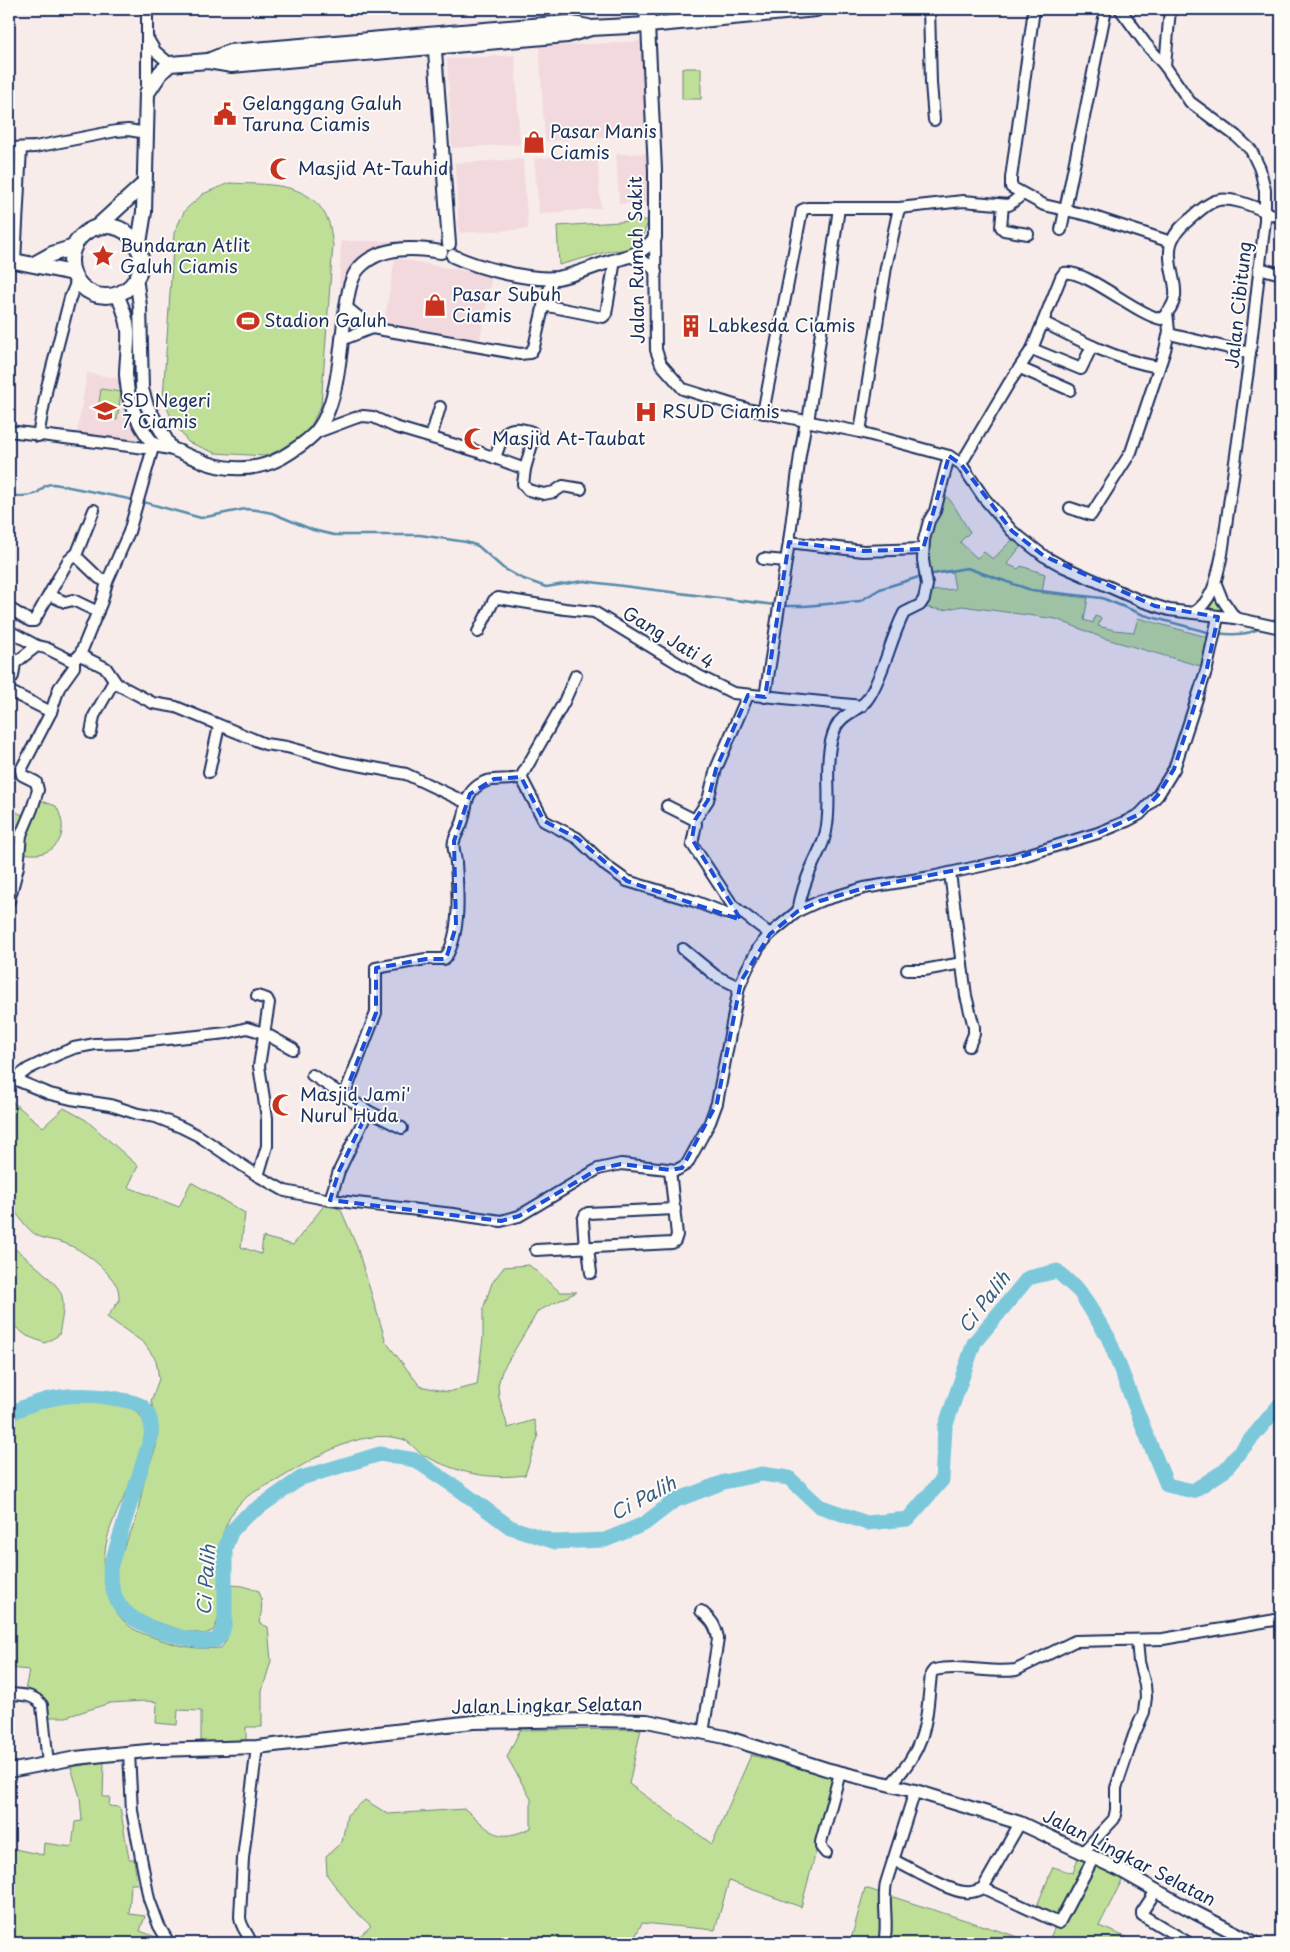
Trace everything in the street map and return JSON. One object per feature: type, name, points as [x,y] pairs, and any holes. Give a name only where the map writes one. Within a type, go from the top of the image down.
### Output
[{"type":"main road","name":"Jalan Rumah Sakit","points":[[648,9],[648,25]]},
{"type":"main road","points":[[12,260],[34,264],[75,277],[91,292],[99,295],[117,294],[131,284],[136,277],[140,264],[138,249],[143,224],[147,93],[161,72],[170,64],[208,61],[230,52],[338,49],[434,41],[566,35],[591,28],[648,25],[775,11],[816,9]]},
{"type":"main road","points":[[75,277],[71,260],[74,247],[80,237],[96,228],[144,184]]},
{"type":"main road","points":[[96,228],[111,227],[118,229],[130,237],[138,249]]},
{"type":"main road","points":[[34,264],[52,254],[74,247]]},
{"type":"street","points":[[147,9],[147,93]]},
{"type":"street","points":[[930,9],[931,84],[934,120]]},
{"type":"street","points":[[1034,9],[1010,182],[1013,189],[1044,205],[1091,216],[1171,242]]},
{"type":"street","points":[[1061,230],[1106,9]]},
{"type":"street","name":"Jalan Cibitung","points":[[1120,9],[1145,44],[1166,66],[1190,102],[1236,136],[1251,150],[1260,169],[1265,190],[1265,212],[1250,353],[1224,545],[1216,584]]},
{"type":"street","points":[[1166,66],[1170,9]]},
{"type":"street","name":"Jalan Rumah Sakit","points":[[648,25],[655,170],[656,350],[660,364],[683,389],[763,413],[860,432],[949,456],[961,464]]},
{"type":"street","points":[[147,37],[155,51],[170,64]]},
{"type":"street","points":[[434,41],[447,250]]},
{"type":"street","points":[[9,148],[21,148],[116,131],[128,130],[147,133]]},
{"type":"street","points":[[12,260],[21,148]]},
{"type":"street","points":[[763,413],[802,210],[807,208],[899,208],[963,201],[1003,205],[1012,204],[1023,194]]},
{"type":"street","points":[[1280,628],[1235,618],[1193,614],[1155,606],[1044,556],[1012,531],[984,498],[961,464],[1009,383],[1032,349],[1061,277],[1066,272],[1098,285],[1161,319],[1175,300],[1176,290],[1169,257],[1171,242],[1181,226],[1216,200],[1228,200],[1248,205],[1281,218]]},
{"type":"street","points":[[1003,205],[1001,227],[1004,230],[1028,234]]},
{"type":"street","points":[[765,697],[789,542],[800,455],[807,421],[839,208]]},
{"type":"street","points":[[860,432],[886,267],[899,208]]},
{"type":"street","points":[[630,257],[655,238]]},
{"type":"street","points":[[9,431],[38,436],[171,448],[206,463],[227,468],[249,468],[274,462],[296,449],[315,433],[326,415],[334,391],[351,284],[358,269],[369,259],[381,253],[402,250],[447,250],[464,261],[497,270],[553,278],[567,276],[630,257],[642,260],[656,272]]},
{"type":"street","points":[[543,306],[603,317],[606,314],[615,260]]},
{"type":"street","points":[[1259,268],[1281,274]]},
{"type":"street","points":[[38,436],[47,387],[75,277]]},
{"type":"street","points":[[136,277],[140,306],[142,388],[153,418],[171,448]]},
{"type":"street","points":[[346,307],[372,328],[525,354],[530,353],[534,347],[543,306],[553,278]]},
{"type":"street","points":[[9,901],[18,867],[21,835],[38,790],[36,782],[22,775],[21,770],[51,712],[59,688],[74,666],[98,612],[107,582],[129,532],[154,447],[140,424],[128,392],[126,375],[128,331],[125,311],[117,294]]},
{"type":"street","points":[[1070,508],[1091,515],[1122,469],[1131,452],[1169,334],[1167,312]]},
{"type":"street","points":[[1043,322],[1092,346],[1132,362],[1158,367]]},
{"type":"street","points":[[341,340],[372,328]]},
{"type":"street","points":[[1169,334],[1250,353]]},
{"type":"street","points":[[1032,349],[1081,370],[1092,346]]},
{"type":"street","points":[[1020,368],[1070,390]]},
{"type":"street","points":[[128,392],[142,388]]},
{"type":"street","points":[[431,437],[440,407]]},
{"type":"street","points":[[315,433],[363,416],[374,417],[395,427],[431,437],[525,469]]},
{"type":"street","points":[[495,458],[502,437],[509,429],[523,429],[532,432],[534,437],[523,484],[528,490],[550,494],[563,486],[581,489]]},
{"type":"street","points":[[798,911],[805,883],[825,838],[829,807],[829,758],[832,741],[841,719],[862,706],[868,699],[904,613],[920,605],[924,599],[926,590],[923,549],[928,523],[935,511],[949,456]]},
{"type":"street","points":[[20,637],[30,621],[34,620],[68,561],[75,555],[94,510]]},
{"type":"street","points":[[789,542],[863,552],[923,549]]},
{"type":"street","points":[[75,555],[99,578],[107,582]]},
{"type":"street","points":[[763,559],[786,561]]},
{"type":"street","points":[[1193,614],[1201,608],[1216,584]]},
{"type":"street","points":[[1216,584],[1222,599],[1235,618]]},
{"type":"street","points":[[48,595],[65,602],[73,600],[98,612]]},
{"type":"street","name":"Gang Jati 4","points":[[478,632],[494,600],[498,598],[565,609],[592,611],[698,676],[728,692],[862,706]]},
{"type":"street","points":[[9,608],[30,621]]},
{"type":"street","points":[[12,1078],[50,1094],[71,1100],[110,1105],[138,1114],[156,1117],[181,1126],[258,1176],[285,1191],[330,1200],[501,1221],[519,1216],[598,1169],[621,1164],[670,1170],[682,1168],[687,1164],[710,1122],[717,1102],[739,987],[751,961],[770,934],[798,911],[820,901],[864,888],[950,873],[1013,859],[1098,833],[1126,822],[1140,814],[1158,794],[1174,769],[1194,713],[1218,617]]},
{"type":"street","points":[[9,631],[36,646],[46,648],[67,659],[77,658],[106,668],[114,681],[153,704],[176,707],[266,744],[287,746],[342,762],[406,774],[465,802]]},
{"type":"street","points":[[9,682],[13,676],[12,663],[36,646]]},
{"type":"street","points":[[344,1096],[376,1014],[376,968],[426,959],[444,959],[448,954],[456,926],[458,887],[454,841],[463,820],[465,802],[476,788],[484,783],[494,779],[516,780],[521,777],[564,702],[576,674]]},
{"type":"street","points":[[91,733],[94,716],[114,681]]},
{"type":"street","points":[[9,691],[51,712]]},
{"type":"street","points":[[748,695],[716,769],[708,800],[695,820],[692,844],[730,903],[770,934]]},
{"type":"street","points":[[209,772],[219,726]]},
{"type":"street","points":[[521,777],[544,821],[575,837],[606,866],[627,881],[694,901],[725,913],[741,913]]},
{"type":"street","points":[[667,806],[695,820]]},
{"type":"street","points":[[950,873],[966,996],[974,1030],[969,1046]]},
{"type":"street","points":[[683,949],[716,976],[739,987]]},
{"type":"street","points":[[907,970],[924,970],[962,962]]},
{"type":"street","points":[[258,996],[266,999],[269,1003],[259,1066],[267,1118],[267,1146],[258,1176]]},
{"type":"street","points":[[12,1078],[60,1054],[81,1047],[227,1033],[247,1028],[264,1033],[293,1049]]},
{"type":"street","points":[[312,1075],[368,1111],[402,1128]]},
{"type":"street","points":[[330,1200],[339,1171],[368,1111]]},
{"type":"street","points":[[536,1250],[672,1243],[676,1238],[670,1170]]},
{"type":"street","points":[[591,1274],[583,1220],[585,1215],[588,1213],[674,1209]]},
{"type":"street","points":[[701,1611],[713,1621],[718,1639],[703,1733]]},
{"type":"street","points":[[890,1785],[905,1770],[921,1742],[925,1726],[931,1674],[934,1670],[957,1668],[1006,1671],[1025,1666],[1075,1641],[1163,1639],[1281,1619]]},
{"type":"street","points":[[984,1888],[1059,1922],[1088,1854],[1114,1819],[1116,1788],[1144,1712],[1145,1684],[1139,1662],[1137,1641]]},
{"type":"street","points":[[9,1694],[33,1697],[42,1705],[48,1764]]},
{"type":"street","name":"Jalan Lingkar Selatan","points":[[9,1771],[76,1758],[128,1753],[257,1747],[472,1722],[647,1721],[703,1733],[840,1773],[915,1791],[1020,1823],[1088,1854],[1196,1913],[1235,1938],[1255,1943]]},
{"type":"street","points":[[251,1943],[241,1924],[240,1917],[243,1858],[257,1747]]},
{"type":"street","points":[[128,1753],[132,1811],[149,1899],[159,1926],[169,1943]]},
{"type":"street","points":[[826,1853],[821,1848],[821,1842],[840,1773]]},
{"type":"street","points":[[884,1943],[887,1925],[884,1895],[915,1791]]},
{"type":"street","points":[[893,1860],[949,1889],[975,1892],[984,1888],[1020,1823]]},
{"type":"street","points":[[1156,1891],[1142,1912],[1142,1915],[1190,1943]]},
{"type":"highlighted area","points":[[949,456],[961,464],[1012,531],[1044,556],[1155,606],[1218,617],[1207,668],[1174,769],[1158,795],[1140,814],[1098,833],[1013,859],[864,888],[820,901],[798,911],[770,934],[741,981],[717,1103],[682,1168],[670,1170],[621,1164],[598,1169],[519,1216],[501,1221],[330,1200],[339,1171],[368,1111],[344,1096],[376,1013],[376,968],[426,959],[446,959],[456,926],[454,841],[470,794],[494,779],[521,777],[544,821],[577,838],[627,881],[741,920],[692,839],[695,820],[708,800],[716,769],[748,695],[765,697],[789,542],[863,551],[923,549]]},
{"type":"shaded area","points":[[641,41],[647,135],[545,141],[539,47]]},
{"type":"shaded area","points":[[515,55],[520,144],[452,148],[447,59]]},
{"type":"shaded area","points":[[597,152],[601,208],[539,214],[534,159]]},
{"type":"shaded area","points":[[647,153],[650,202],[619,204],[616,154]]},
{"type":"shaded area","points":[[523,159],[528,229],[459,233],[455,163]]},
{"type":"shaded area","points":[[341,241],[419,241],[421,243],[420,245],[377,249],[361,258],[350,270],[339,291]]},
{"type":"shaded area","points":[[395,258],[492,276],[480,340],[384,323]]},
{"type":"shaded area","name":"SD Negeri 7 Ciamis","points":[[87,373],[123,379],[138,427],[136,442],[77,433]]},
{"type":"green space","points":[[682,68],[701,68],[701,99],[682,99]]},
{"type":"green space","name":"Stadion Galuh","points":[[229,183],[284,187],[309,197],[319,206],[327,218],[333,245],[321,405],[309,430],[289,446],[265,456],[215,453],[188,442],[172,420],[163,398],[174,233],[185,210],[203,194]]},
{"type":"green space","points":[[649,220],[640,242],[633,249],[610,251],[559,265],[557,226]]},
{"type":"green space","points":[[101,389],[121,392],[117,420],[97,416]]},
{"type":"green space","points":[[942,492],[953,505],[970,532],[960,542],[977,558],[984,552],[993,559],[1013,539],[1021,546],[1007,564],[1018,569],[1021,566],[1045,574],[1042,593],[1088,598],[1084,620],[1093,623],[1095,616],[1101,618],[1098,626],[1134,632],[1138,618],[1214,639],[1207,668],[1103,638],[1056,619],[962,606],[943,610],[922,607],[929,591],[955,589],[952,572],[927,575],[926,549]]},
{"type":"green space","points":[[1216,597],[1223,609],[1222,611],[1211,611],[1210,608]]},
{"type":"green space","points":[[31,797],[56,806],[61,816],[61,835],[58,843],[44,853],[17,852],[9,847],[9,808],[22,815]]},
{"type":"green space","points":[[9,1099],[43,1127],[64,1108],[86,1120],[138,1166],[128,1187],[179,1207],[191,1182],[245,1213],[241,1247],[261,1254],[263,1237],[293,1245],[326,1203],[341,1210],[357,1247],[386,1342],[420,1386],[448,1392],[477,1385],[483,1338],[483,1309],[492,1283],[504,1267],[529,1265],[560,1292],[577,1292],[538,1311],[502,1371],[498,1385],[499,1397],[508,1428],[534,1420],[538,1437],[525,1475],[498,1477],[461,1471],[423,1455],[402,1439],[385,1436],[352,1441],[320,1455],[257,1490],[244,1499],[237,1507],[225,1527],[220,1546],[221,1596],[219,1617],[214,1630],[205,1634],[184,1631],[134,1613],[120,1597],[115,1573],[118,1561],[136,1520],[145,1477],[156,1447],[158,1428],[151,1401],[159,1379],[156,1360],[144,1343],[107,1317],[119,1301],[119,1292],[117,1286],[107,1273],[94,1260],[72,1246],[33,1233],[9,1206]]},
{"type":"green space","points":[[9,1244],[47,1276],[60,1290],[63,1311],[59,1335],[45,1343],[27,1336],[9,1322]]},
{"type":"green space","points":[[79,1399],[128,1407],[140,1415],[144,1425],[141,1454],[110,1529],[105,1549],[104,1570],[107,1591],[110,1601],[122,1619],[137,1631],[166,1642],[192,1647],[221,1648],[230,1626],[232,1610],[231,1585],[243,1586],[259,1591],[262,1607],[259,1623],[268,1627],[271,1661],[262,1691],[262,1727],[246,1727],[246,1742],[201,1745],[201,1711],[178,1710],[177,1725],[156,1723],[157,1702],[110,1703],[66,1717],[48,1717],[44,1698],[25,1691],[29,1670],[9,1668],[9,1418],[43,1406]]},
{"type":"green space","points":[[641,1729],[629,1784],[712,1844],[751,1755],[836,1778],[801,1907],[729,1881],[715,1930],[642,1923],[632,1943],[352,1943],[371,1926],[351,1907],[327,1875],[326,1856],[342,1842],[347,1815],[365,1800],[388,1814],[465,1809],[495,1833],[509,1835],[519,1833],[531,1828],[531,1799],[507,1757],[520,1730]]},
{"type":"green space","points":[[104,1762],[103,1797],[110,1797],[109,1806],[120,1807],[129,1859],[134,1859],[137,1884],[131,1884],[129,1914],[145,1916],[140,1931],[164,1940],[163,1943],[9,1943],[10,1848],[43,1855],[44,1843],[72,1847],[75,1822],[82,1821],[80,1797],[71,1767]]},
{"type":"green space","points":[[1079,1855],[1123,1878],[1099,1926],[1126,1937],[1123,1943],[1048,1943],[1057,1921],[1034,1913],[1053,1867],[1073,1873]]},
{"type":"green space","points":[[865,1888],[1037,1943],[850,1943]]},
{"type":"waterway","points":[[9,496],[34,494],[46,486],[54,484],[134,500]]},
{"type":"waterway","points":[[140,501],[201,518],[245,509],[257,510],[272,513],[313,530],[334,535],[420,535],[466,542],[478,546],[503,568],[521,578],[546,587],[583,581],[775,605]]},
{"type":"waterway","points":[[927,575],[967,568],[1031,590],[1102,598],[1144,615],[1211,633]]},
{"type":"waterway","points":[[781,606],[805,606],[860,601],[880,589],[922,576]]},
{"type":"waterway","points":[[1271,622],[1281,615]]},
{"type":"waterway","points":[[1217,633],[1240,634],[1252,632],[1262,627]]},
{"type":"waterway","name":"Ci Palih","points":[[9,1414],[49,1399],[75,1396],[118,1399],[135,1403],[147,1411],[150,1418],[151,1437],[110,1568],[111,1583],[120,1606],[137,1621],[161,1631],[205,1641],[216,1640],[222,1633],[225,1622],[225,1548],[231,1532],[245,1517],[301,1478],[380,1454],[415,1460],[510,1527],[555,1542],[605,1540],[644,1524],[674,1501],[724,1482],[762,1474],[789,1478],[819,1506],[867,1523],[908,1519],[942,1480],[945,1427],[974,1343],[1028,1278],[1057,1271],[1080,1292],[1108,1337],[1167,1485],[1193,1491],[1224,1471],[1281,1403]]},
{"type":"place","name":"Gelanggang Galuh Taruna Ciamis","points":[[225,114]]},
{"type":"place","name":"Pasar Manis Ciamis","points":[[534,142]]},
{"type":"place","name":"Masjid At-Tauhid","points":[[281,169]]},
{"type":"place","name":"Bundaran Atlit Galuh Ciamis","points":[[103,256]]},
{"type":"place","name":"Pasar Subuh Ciamis","points":[[435,305]]},
{"type":"place","name":"Stadion Galuh","points":[[248,321]]},
{"type":"place","name":"Labkesda Ciamis","points":[[691,326]]},
{"type":"place","name":"SD Negeri 7 Ciamis","points":[[105,411]]},
{"type":"place","name":"RSUD Ciamis","points":[[646,412]]},
{"type":"place","name":"Masjid At-Taubat","points":[[475,439]]},
{"type":"place","name":"Masjid Jami' Nurul Huda","points":[[283,1105]]}]
